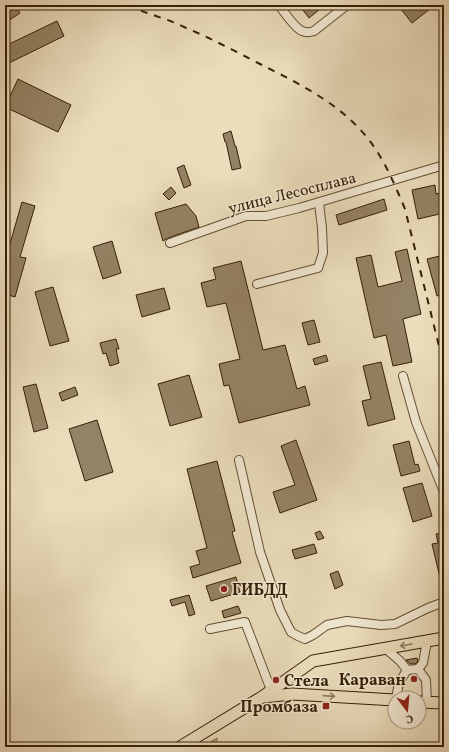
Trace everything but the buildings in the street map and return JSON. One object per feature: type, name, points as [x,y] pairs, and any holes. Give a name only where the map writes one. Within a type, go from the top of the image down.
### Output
[{"type":"main road","points":[[180,747],[262,697],[313,661],[444,638]]},
{"type":"main road","points":[[262,697],[292,694],[387,699]]},
{"type":"main road","points":[[427,702],[444,703]]},
{"type":"street","points":[[279,5],[303,32],[310,33],[347,5]]},
{"type":"street","name":"улица Лесосплава","points":[[170,243],[246,216],[266,216],[300,208],[444,166]]},
{"type":"street","points":[[257,284],[318,268],[323,253],[319,202]]},
{"type":"street","points":[[403,376],[416,422],[444,492]]},
{"type":"street","points":[[239,460],[260,552],[280,610],[291,632],[305,639],[327,625],[347,621],[373,624],[395,624],[444,602]]},
{"type":"street","points":[[210,629],[245,622],[271,690]]},
{"type":"street","points":[[418,670],[423,664],[427,641]]},
{"type":"street","points":[[385,648],[400,661],[407,670]]},
{"type":"street","points":[[407,670],[418,670]]},
{"type":"street","points":[[398,690],[399,683],[407,670]]},
{"type":"street","points":[[418,670],[426,680],[425,690]]},
{"type":"shaded area","points":[[217,738],[217,743],[233,744],[244,747],[202,747]]},
{"type":"railway","points":[[128,5],[177,24],[232,49],[303,86],[342,113],[365,135],[383,161],[405,209],[444,366]]},
{"type":"place","name":"ГИБДД","points":[[224,589]]},
{"type":"place","name":"Караван","points":[[414,679]]},
{"type":"place","name":"Стела","points":[[276,680]]},
{"type":"place","name":"Промбаза","points":[[326,706]]}]
